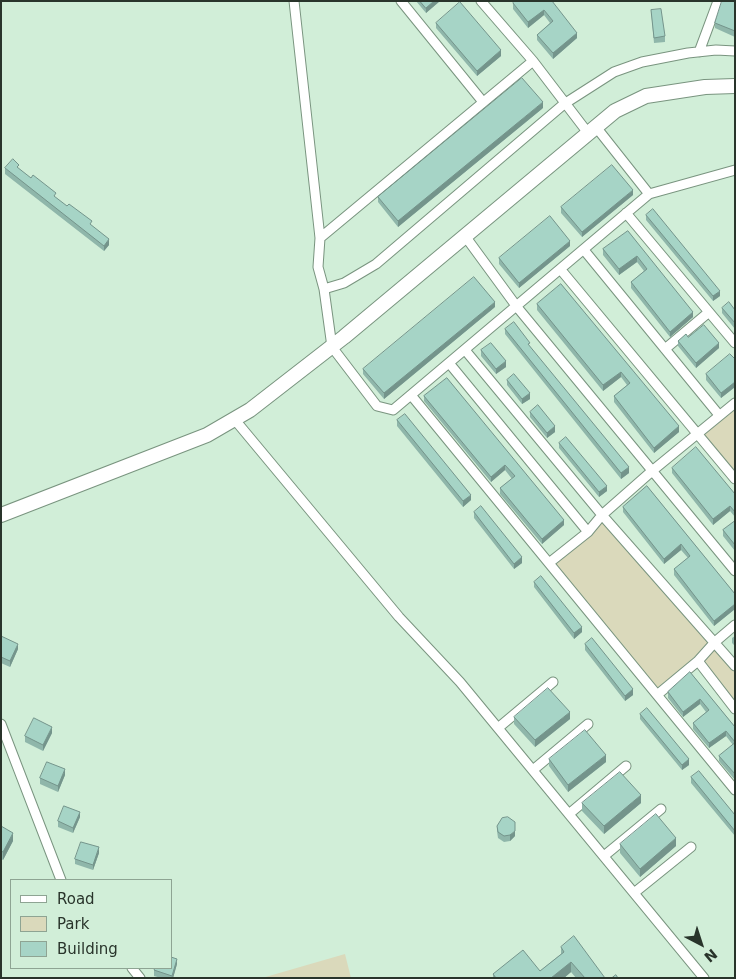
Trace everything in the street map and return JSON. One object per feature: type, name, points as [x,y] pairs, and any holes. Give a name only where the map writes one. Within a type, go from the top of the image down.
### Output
[{"type":"street","points":[[294,1],[320,238],[318,267],[324,289],[332,347],[377,406],[393,410],[649,194],[735,170]]},
{"type":"street","points":[[401,1],[483,102]]},
{"type":"street","points":[[481,1],[533,61],[564,104],[592,130],[649,194]]},
{"type":"street","points":[[698,52],[718,1]]},
{"type":"street","points":[[324,289],[344,283],[376,264],[564,104],[614,72],[642,62],[698,52],[735,51]]},
{"type":"street","points":[[320,238],[533,61]]},
{"type":"street","points":[[1,515],[208,435],[235,420],[332,347],[615,111],[646,96],[705,87],[735,86]]},
{"type":"street","points":[[626,214],[735,342]]},
{"type":"street","points":[[465,236],[517,307],[735,571]]},
{"type":"street","points":[[584,250],[719,415]]},
{"type":"street","points":[[561,270],[735,479]]},
{"type":"street","points":[[665,349],[709,312]]},
{"type":"street","points":[[465,350],[602,515],[735,666]]},
{"type":"street","points":[[448,364],[588,532]]},
{"type":"street","points":[[411,395],[735,790]]},
{"type":"street","points":[[549,563],[588,532],[602,515],[652,471],[735,402]]},
{"type":"street","points":[[235,420],[399,617],[460,682],[704,978]]},
{"type":"street","points":[[657,695],[698,661],[715,642],[735,625]]},
{"type":"street","points":[[698,661],[735,709]]},
{"type":"street","points":[[498,728],[553,682]]},
{"type":"street","points":[[1,724],[61,879]]},
{"type":"street","points":[[533,770],[588,724]]},
{"type":"street","points":[[569,814],[626,766]]},
{"type":"street","points":[[604,856],[661,808]]},
{"type":"street","points":[[634,894],[691,847]]},
{"type":"green space","points":[[735,403],[735,479],[698,433]]},
{"type":"green space","points":[[602,515],[735,666],[735,709],[698,661],[712,644],[656,689],[549,563]]},
{"type":"green space","points":[[345,954],[351,978],[262,978]]},
{"type":"building","points":[[420,1],[434,1],[426,8]]},
{"type":"building","points":[[515,1],[552,1],[577,33],[553,53],[537,35],[553,21],[544,10],[528,22],[513,3]]},
{"type":"building","points":[[722,1],[735,1],[735,31],[715,23]]},
{"type":"building","points":[[460,2],[501,50],[477,71],[436,23]]},
{"type":"building","points":[[661,9],[665,36],[654,38],[651,10]]},
{"type":"building","points":[[522,78],[543,102],[398,221],[378,197]]},
{"type":"building","points":[[13,159],[19,165],[17,167],[31,178],[33,175],[56,193],[54,196],[67,206],[69,204],[92,221],[90,224],[109,239],[104,246],[5,168]]},
{"type":"building","points":[[612,165],[633,190],[582,232],[561,207]]},
{"type":"building","points":[[653,209],[720,291],[713,296],[646,215]]},
{"type":"building","points":[[550,216],[570,241],[519,283],[499,258]]},
{"type":"building","points":[[628,231],[693,312],[670,332],[631,282],[647,269],[637,256],[619,269],[603,249]]},
{"type":"building","points":[[474,277],[495,302],[384,393],[363,369]]},
{"type":"building","points":[[561,284],[679,426],[654,448],[614,396],[630,383],[621,372],[603,385],[537,304]]},
{"type":"building","points":[[729,302],[735,310],[735,323],[722,308]]},
{"type":"building","points":[[514,322],[530,343],[528,344],[629,467],[621,473],[505,329]]},
{"type":"building","points":[[704,325],[719,343],[696,363],[678,341],[686,334],[688,337]]},
{"type":"building","points":[[491,343],[506,361],[496,369],[481,350]]},
{"type":"building","points":[[730,354],[735,359],[735,382],[721,393],[706,374]]},
{"type":"building","points":[[514,374],[530,393],[522,399],[507,380]]},
{"type":"building","points":[[447,378],[564,520],[542,539],[500,488],[515,476],[505,465],[491,477],[424,396]]},
{"type":"building","points":[[538,405],[555,426],[547,433],[530,412]]},
{"type":"building","points":[[405,414],[471,495],[463,501],[397,420]]},
{"type":"building","points":[[566,437],[607,486],[599,492],[559,443]]},
{"type":"building","points":[[696,447],[735,494],[735,512],[730,506],[713,519],[672,468]]},
{"type":"building","points":[[647,486],[735,594],[735,604],[714,621],[674,569],[690,556],[681,544],[664,559],[623,507]]},
{"type":"building","points":[[481,506],[522,557],[514,564],[474,512]]},
{"type":"building","points":[[735,521],[735,545],[723,530]]},
{"type":"building","points":[[541,576],[582,627],[574,633],[534,582]]},
{"type":"building","points":[[1,636],[18,644],[10,661],[1,657]]},
{"type":"building","points":[[592,638],[633,689],[625,696],[585,644]]},
{"type":"building","points":[[690,672],[735,727],[735,742],[726,731],[709,743],[693,723],[709,710],[700,699],[683,712],[668,692]]},
{"type":"building","points":[[548,688],[570,712],[535,740],[514,717]]},
{"type":"building","points":[[647,708],[689,759],[682,765],[640,714]]},
{"type":"building","points":[[34,718],[52,727],[43,745],[25,736]]},
{"type":"building","points":[[585,730],[606,755],[568,785],[549,759]]},
{"type":"building","points":[[735,743],[735,774],[719,756]]},
{"type":"building","points":[[47,762],[65,769],[58,786],[40,778]]},
{"type":"building","points":[[699,771],[735,815],[735,831],[691,777]]},
{"type":"building","points":[[620,772],[641,795],[604,826],[582,803]]},
{"type":"building","points":[[64,806],[80,812],[73,828],[58,821]]},
{"type":"building","points":[[656,814],[676,838],[640,869],[620,844]]},
{"type":"building","points":[[508,817],[515,822],[515,831],[510,835],[504,836],[498,832],[497,826],[502,818]]},
{"type":"building","points":[[1,826],[13,833],[3,852],[1,851]]},
{"type":"building","points":[[81,842],[99,847],[93,865],[75,859]]},
{"type":"building","points":[[574,936],[605,978],[585,978],[571,962],[551,978],[496,978],[493,974],[523,950],[540,971],[564,952],[561,947]]},
{"type":"building","points":[[172,957],[177,959],[172,976],[154,970],[172,969]]}]
